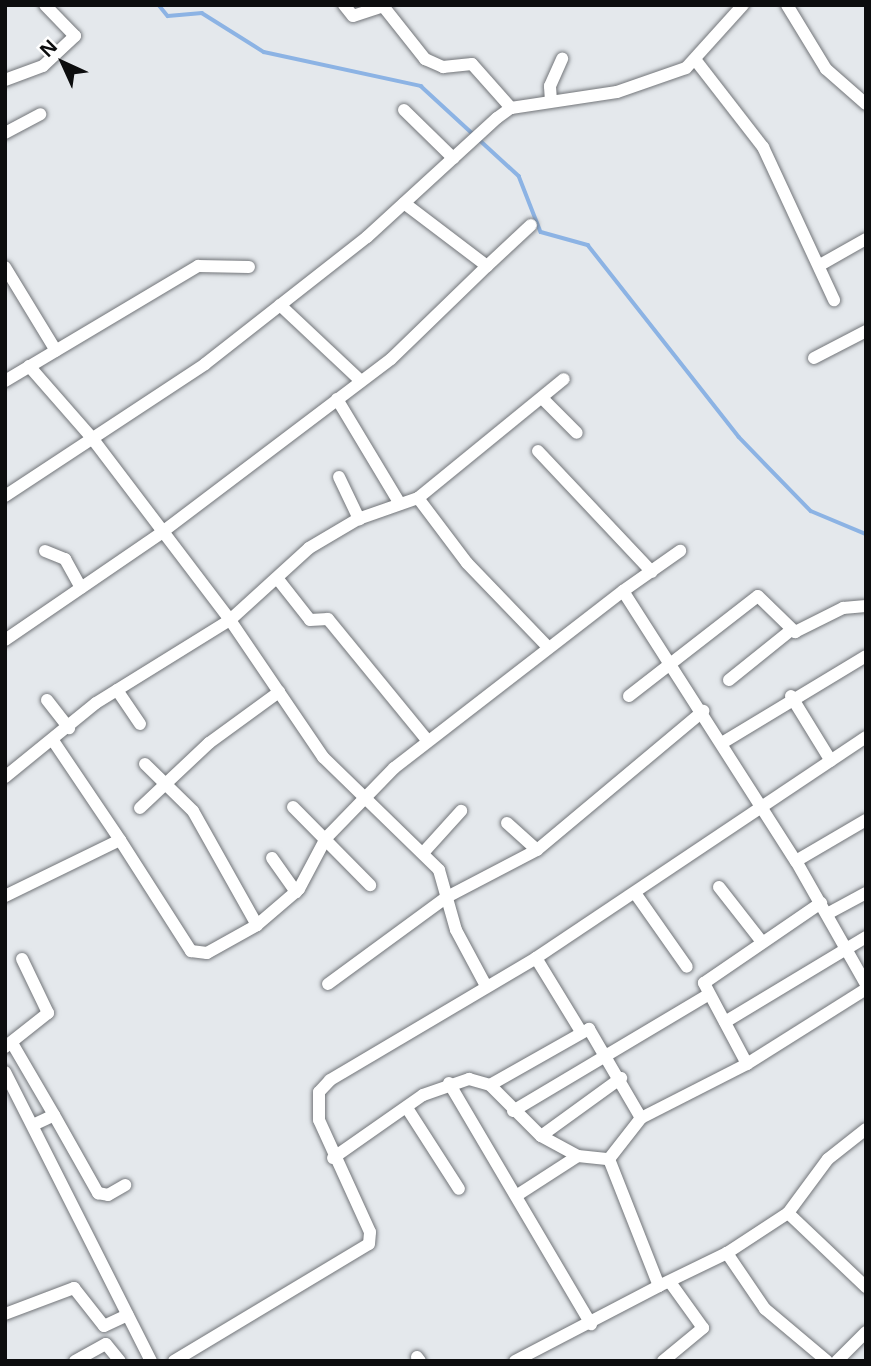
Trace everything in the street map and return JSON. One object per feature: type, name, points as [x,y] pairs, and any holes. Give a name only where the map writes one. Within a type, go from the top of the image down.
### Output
[{"type":"street","points":[[5,80],[43,66],[75,36],[45,5]]},
{"type":"street","points":[[344,5],[353,16],[383,6],[425,59],[443,67],[472,64],[511,108]]},
{"type":"street","points":[[5,496],[205,364],[404,203],[511,108],[617,92],[697,62],[743,5]]},
{"type":"street","points":[[787,5],[826,69],[866,104]]},
{"type":"street","points":[[551,101],[550,86],[562,60]]},
{"type":"street","points":[[697,62],[763,147],[834,300]]},
{"type":"street","points":[[404,110],[457,154]]},
{"type":"street","points":[[5,133],[40,114]]},
{"type":"street","points":[[404,203],[487,266]]},
{"type":"street","points":[[5,640],[161,533],[361,381],[531,225]]},
{"type":"street","points":[[820,265],[866,239]]},
{"type":"street","points":[[5,381],[198,266],[249,267]]},
{"type":"street","points":[[5,267],[56,351]]},
{"type":"street","points":[[280,305],[361,381]]},
{"type":"street","points":[[814,358],[866,331]]},
{"type":"street","points":[[29,366],[92,438],[161,533],[230,620],[278,692],[362,800],[423,853],[443,878],[447,897],[486,986]]},
{"type":"street","points":[[5,777],[54,742],[117,690],[230,620],[277,578],[359,519],[418,498],[564,379]]},
{"type":"street","points":[[542,398],[577,433]]},
{"type":"street","points":[[337,399],[400,504]]},
{"type":"street","points":[[538,451],[652,572]]},
{"type":"street","points":[[339,477],[359,519]]},
{"type":"street","points":[[418,498],[467,563],[546,645]]},
{"type":"street","points":[[45,551],[65,559],[81,588]]},
{"type":"street","points":[[54,742],[194,953],[207,953],[257,925],[296,892],[326,838],[362,800],[427,740],[546,645],[680,551]]},
{"type":"street","points":[[277,578],[310,620],[328,619],[427,740]]},
{"type":"street","points":[[609,1159],[641,1118],[747,1063],[866,986],[796,861],[703,711],[623,591]]},
{"type":"street","points":[[629,696],[669,661],[758,596],[790,631]]},
{"type":"street","points":[[729,680],[790,631],[842,608],[866,606]]},
{"type":"street","points":[[722,743],[791,696],[866,656]]},
{"type":"street","points":[[117,690],[140,724]]},
{"type":"street","points":[[140,808],[166,783],[278,692]]},
{"type":"street","points":[[791,696],[831,761]]},
{"type":"street","points":[[47,700],[69,728]]},
{"type":"street","points":[[328,984],[447,897],[537,850],[703,711]]},
{"type":"street","points":[[174,1361],[362,1254],[370,1232],[333,1158],[319,1120],[318,1092],[342,1070],[536,958],[866,737]]},
{"type":"street","points":[[145,764],[192,811],[257,925]]},
{"type":"street","points":[[293,807],[370,885]]},
{"type":"street","points":[[423,853],[461,811]]},
{"type":"street","points":[[796,861],[866,820]]},
{"type":"street","points":[[507,823],[537,850]]},
{"type":"street","points":[[5,896],[120,840]]},
{"type":"street","points":[[272,858],[296,892]]},
{"type":"street","points":[[719,887],[762,942]]},
{"type":"street","points":[[635,893],[687,967]]},
{"type":"street","points":[[747,1063],[725,1022],[706,996],[707,980],[762,942],[824,908],[866,893]]},
{"type":"street","points":[[725,1022],[844,946],[866,937]]},
{"type":"street","points":[[536,958],[580,1030]]},
{"type":"street","points":[[22,959],[48,1013],[8,1045],[54,1115],[98,1193],[108,1195],[125,1185]]},
{"type":"street","points":[[513,1111],[706,996]]},
{"type":"street","points":[[333,1158],[449,1083],[490,1086],[580,1030],[596,1033],[609,1052],[641,1118]]},
{"type":"street","points":[[5,1072],[151,1361]]},
{"type":"street","points":[[541,1136],[621,1078]]},
{"type":"street","points":[[449,1083],[519,1194],[591,1324]]},
{"type":"street","points":[[490,1086],[541,1136],[578,1156],[609,1159]]},
{"type":"street","points":[[407,1108],[459,1189]]},
{"type":"street","points":[[33,1125],[54,1115]]},
{"type":"street","points":[[522,1360],[727,1253],[788,1213],[828,1158],[866,1129]]},
{"type":"street","points":[[519,1194],[578,1156]]},
{"type":"street","points":[[609,1159],[665,1284],[703,1328],[663,1361]]},
{"type":"street","points":[[788,1213],[866,1287]]},
{"type":"street","points":[[727,1253],[765,1309],[827,1361]]},
{"type":"street","points":[[5,1314],[74,1287],[104,1326],[128,1315]]},
{"type":"street","points":[[837,1361],[866,1332]]},
{"type":"street","points":[[75,1361],[106,1344],[120,1361]]},
{"type":"waterway","points":[[159,5],[168,16],[202,13],[264,52],[421,86],[519,176],[541,232],[588,245],[739,437],[811,511],[866,534]]}]
